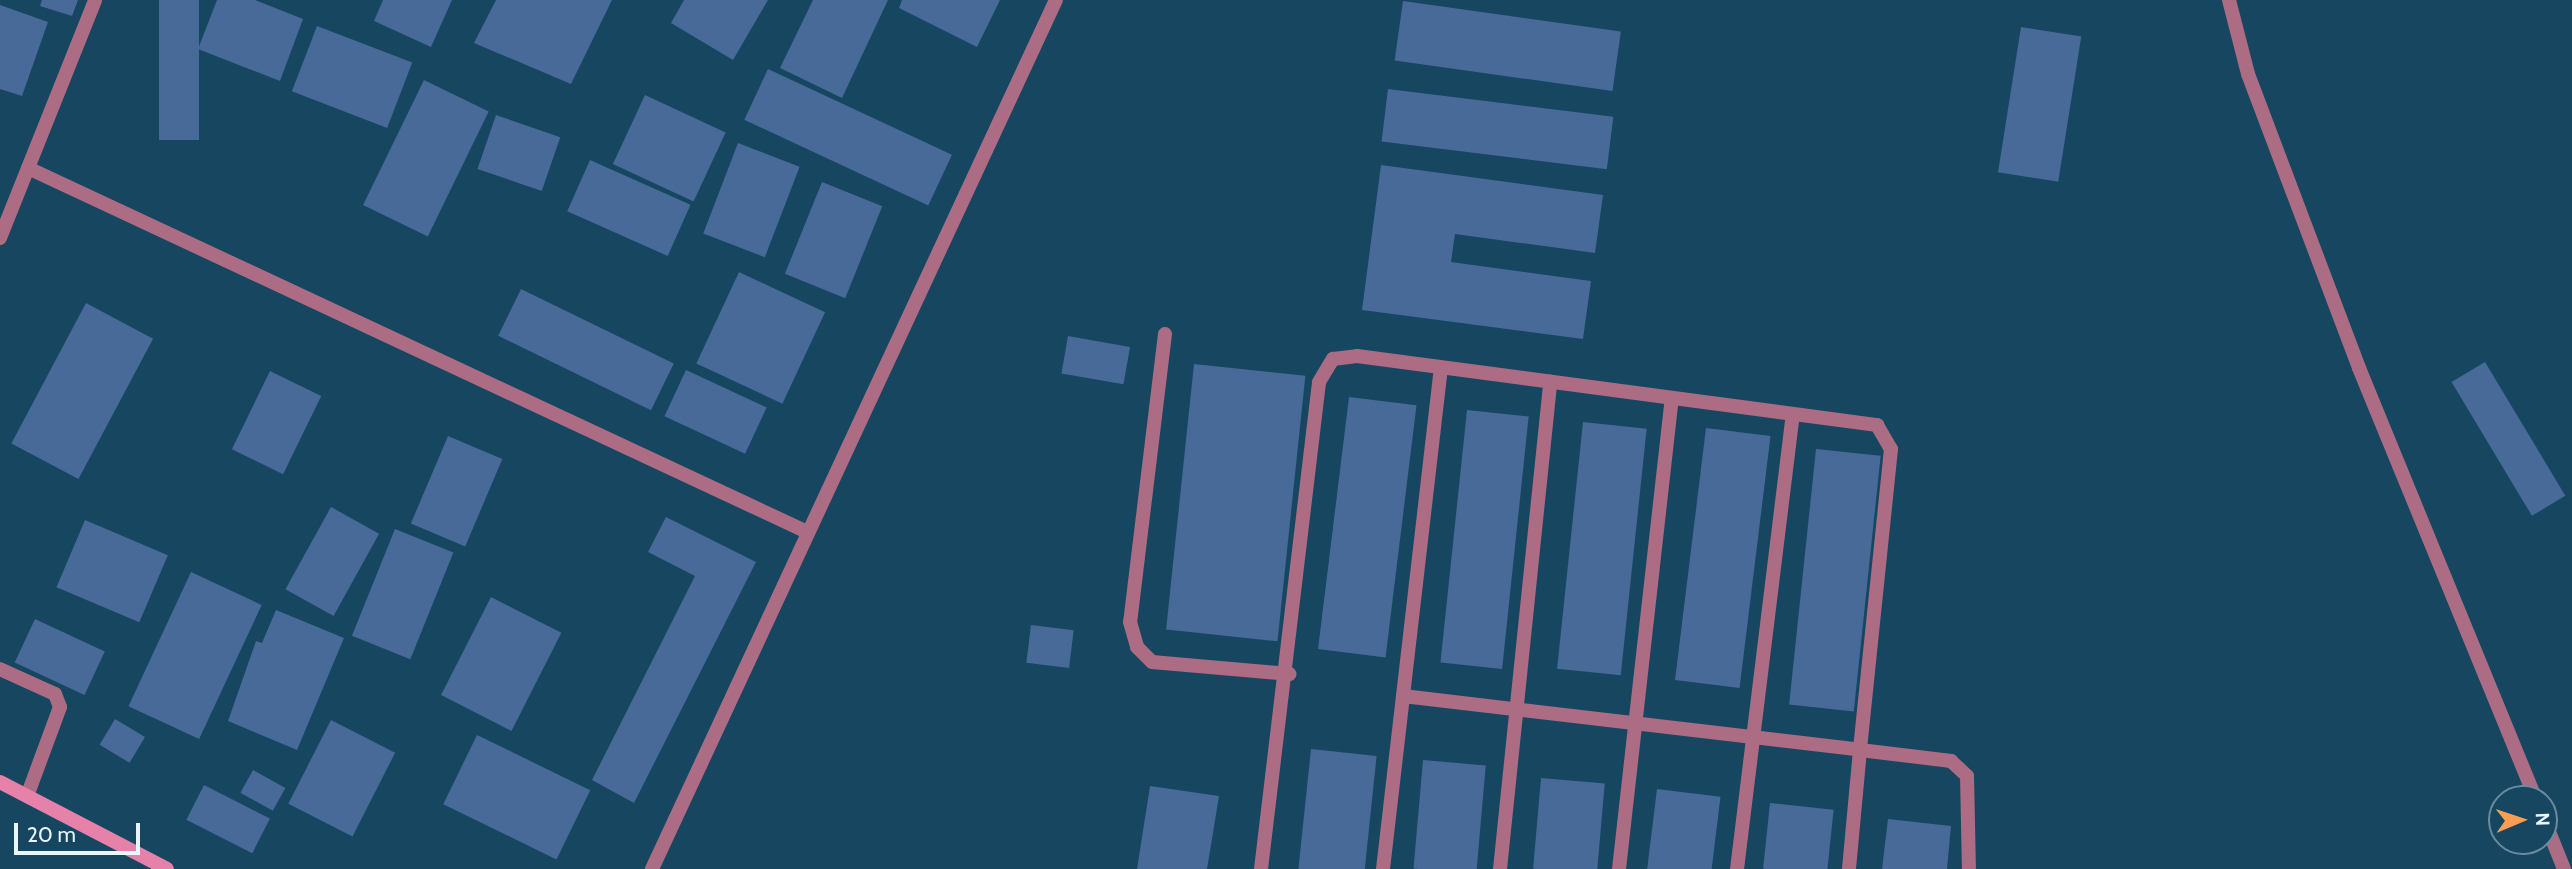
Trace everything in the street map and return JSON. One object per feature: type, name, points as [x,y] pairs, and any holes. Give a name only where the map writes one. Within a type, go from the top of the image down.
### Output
[{"type":"main road","points":[[0,782],[167,869]]},
{"type":"street","points":[[0,238],[94,0]]},
{"type":"street","points":[[652,869],[805,531],[1056,0]]},
{"type":"street","points":[[2229,0],[2248,74],[2359,368],[2530,785]]},
{"type":"street","points":[[28,168],[805,531]]},
{"type":"street","points":[[1165,334],[1130,622],[1137,647],[1152,662],[1289,674]]},
{"type":"street","points":[[1261,869],[1289,674],[1319,382],[1332,359],[1357,356],[1877,425],[1891,449],[1849,869]]},
{"type":"street","points":[[1383,869],[1441,367]]},
{"type":"street","points":[[1500,869],[1550,382]]},
{"type":"street","points":[[1619,869],[1672,398]]},
{"type":"street","points":[[1737,869],[1793,414]]},
{"type":"street","points":[[0,668],[55,694],[60,708],[27,796]]},
{"type":"street","points":[[1403,696],[1951,761],[1967,776],[1969,869]]},
{"type":"building","points":[[42,0],[78,0],[72,16],[40,6]]},
{"type":"building","points":[[159,0],[199,0],[199,140],[159,140]]},
{"type":"building","points":[[217,0],[255,0],[303,19],[280,81],[198,49]]},
{"type":"building","points":[[383,0],[452,0],[431,47],[374,21]]},
{"type":"building","points":[[496,0],[612,0],[571,84],[474,43]]},
{"type":"building","points":[[684,0],[768,0],[733,60],[671,23]]},
{"type":"building","points":[[813,0],[888,0],[842,98],[780,68]]},
{"type":"building","points":[[902,0],[1000,0],[977,47],[899,8]]},
{"type":"building","points":[[1403,1],[1621,32],[1613,91],[1395,60]]},
{"type":"building","points":[[0,5],[48,22],[22,96],[0,89]]},
{"type":"building","points":[[317,26],[412,63],[387,128],[292,91]]},
{"type":"building","points":[[2021,27],[2081,37],[2058,182],[1998,172]]},
{"type":"building","points":[[768,69],[952,155],[928,206],[744,120]]},
{"type":"building","points":[[424,80],[489,112],[428,236],[363,205]]},
{"type":"building","points":[[1388,89],[1613,117],[1607,169],[1382,142]]},
{"type":"building","points":[[645,95],[726,133],[694,201],[613,164]]},
{"type":"building","points":[[496,115],[560,137],[542,191],[477,169]]},
{"type":"building","points":[[738,143],[800,167],[765,257],[703,234]]},
{"type":"building","points":[[590,160],[690,205],[668,256],[567,211]]},
{"type":"building","points":[[1381,165],[1603,195],[1595,253],[1455,234],[1451,262],[1591,281],[1583,339],[1362,310]]},
{"type":"building","points":[[822,182],[882,206],[845,298],[785,274]]},
{"type":"building","points":[[739,272],[825,312],[782,404],[696,364]]},
{"type":"building","points":[[521,289],[674,364],[651,410],[498,336]]},
{"type":"building","points":[[86,303],[153,339],[78,479],[11,443]]},
{"type":"building","points":[[1068,336],[1130,347],[1123,384],[1061,373]]},
{"type":"building","points":[[2485,362],[2565,496],[2532,516],[2452,382]]},
{"type":"building","points":[[1194,364],[1305,376],[1277,641],[1166,630]]},
{"type":"building","points":[[686,370],[767,408],[745,454],[664,416]]},
{"type":"building","points":[[270,371],[321,396],[283,474],[232,449]]},
{"type":"building","points":[[1349,397],[1416,405],[1386,657],[1318,649]]},
{"type":"building","points":[[1467,410],[1529,416],[1502,669],[1440,663]]},
{"type":"building","points":[[1583,422],[1647,429],[1621,675],[1557,669]]},
{"type":"building","points":[[1706,428],[1771,436],[1740,688],[1675,680]]},
{"type":"building","points":[[448,436],[502,459],[465,547],[411,523]]},
{"type":"building","points":[[1816,449],[1881,456],[1854,711],[1789,705]]},
{"type":"building","points":[[331,507],[379,534],[334,616],[285,589]]},
{"type":"building","points":[[666,517],[756,562],[634,803],[592,780],[695,576],[648,552]]},
{"type":"building","points":[[85,520],[168,555],[139,622],[56,587]]},
{"type":"building","points":[[395,529],[453,553],[410,659],[352,636]]},
{"type":"building","points":[[191,572],[262,605],[199,739],[128,706]]},
{"type":"building","points":[[491,597],[561,633],[511,731],[441,695]]},
{"type":"building","points":[[276,610],[344,638],[297,750],[228,721],[256,641],[262,643]]},
{"type":"building","points":[[35,619],[105,652],[85,695],[15,663]]},
{"type":"building","points":[[1031,625],[1074,630],[1069,668],[1026,663]]},
{"type":"building","points":[[115,719],[145,737],[130,763],[100,745]]},
{"type":"building","points":[[331,720],[395,753],[352,836],[288,804]]},
{"type":"building","points":[[477,735],[590,790],[556,859],[443,804]]},
{"type":"building","points":[[1311,749],[1377,756],[1365,869],[1298,869]]},
{"type":"building","points":[[1423,760],[1486,765],[1477,869],[1414,869]]},
{"type":"building","points":[[253,770],[285,788],[273,811],[240,793]]},
{"type":"building","points":[[1541,778],[1605,784],[1597,869],[1533,869]]},
{"type":"building","points":[[204,785],[270,819],[252,853],[186,820]]},
{"type":"building","points":[[1150,786],[1219,796],[1207,869],[1137,869]]},
{"type":"building","points":[[1657,789],[1721,797],[1712,869],[1647,869]]},
{"type":"building","points":[[1770,803],[1834,810],[1827,869],[1763,869]]},
{"type":"building","points":[[1888,819],[1951,826],[1947,869],[1882,869]]}]
